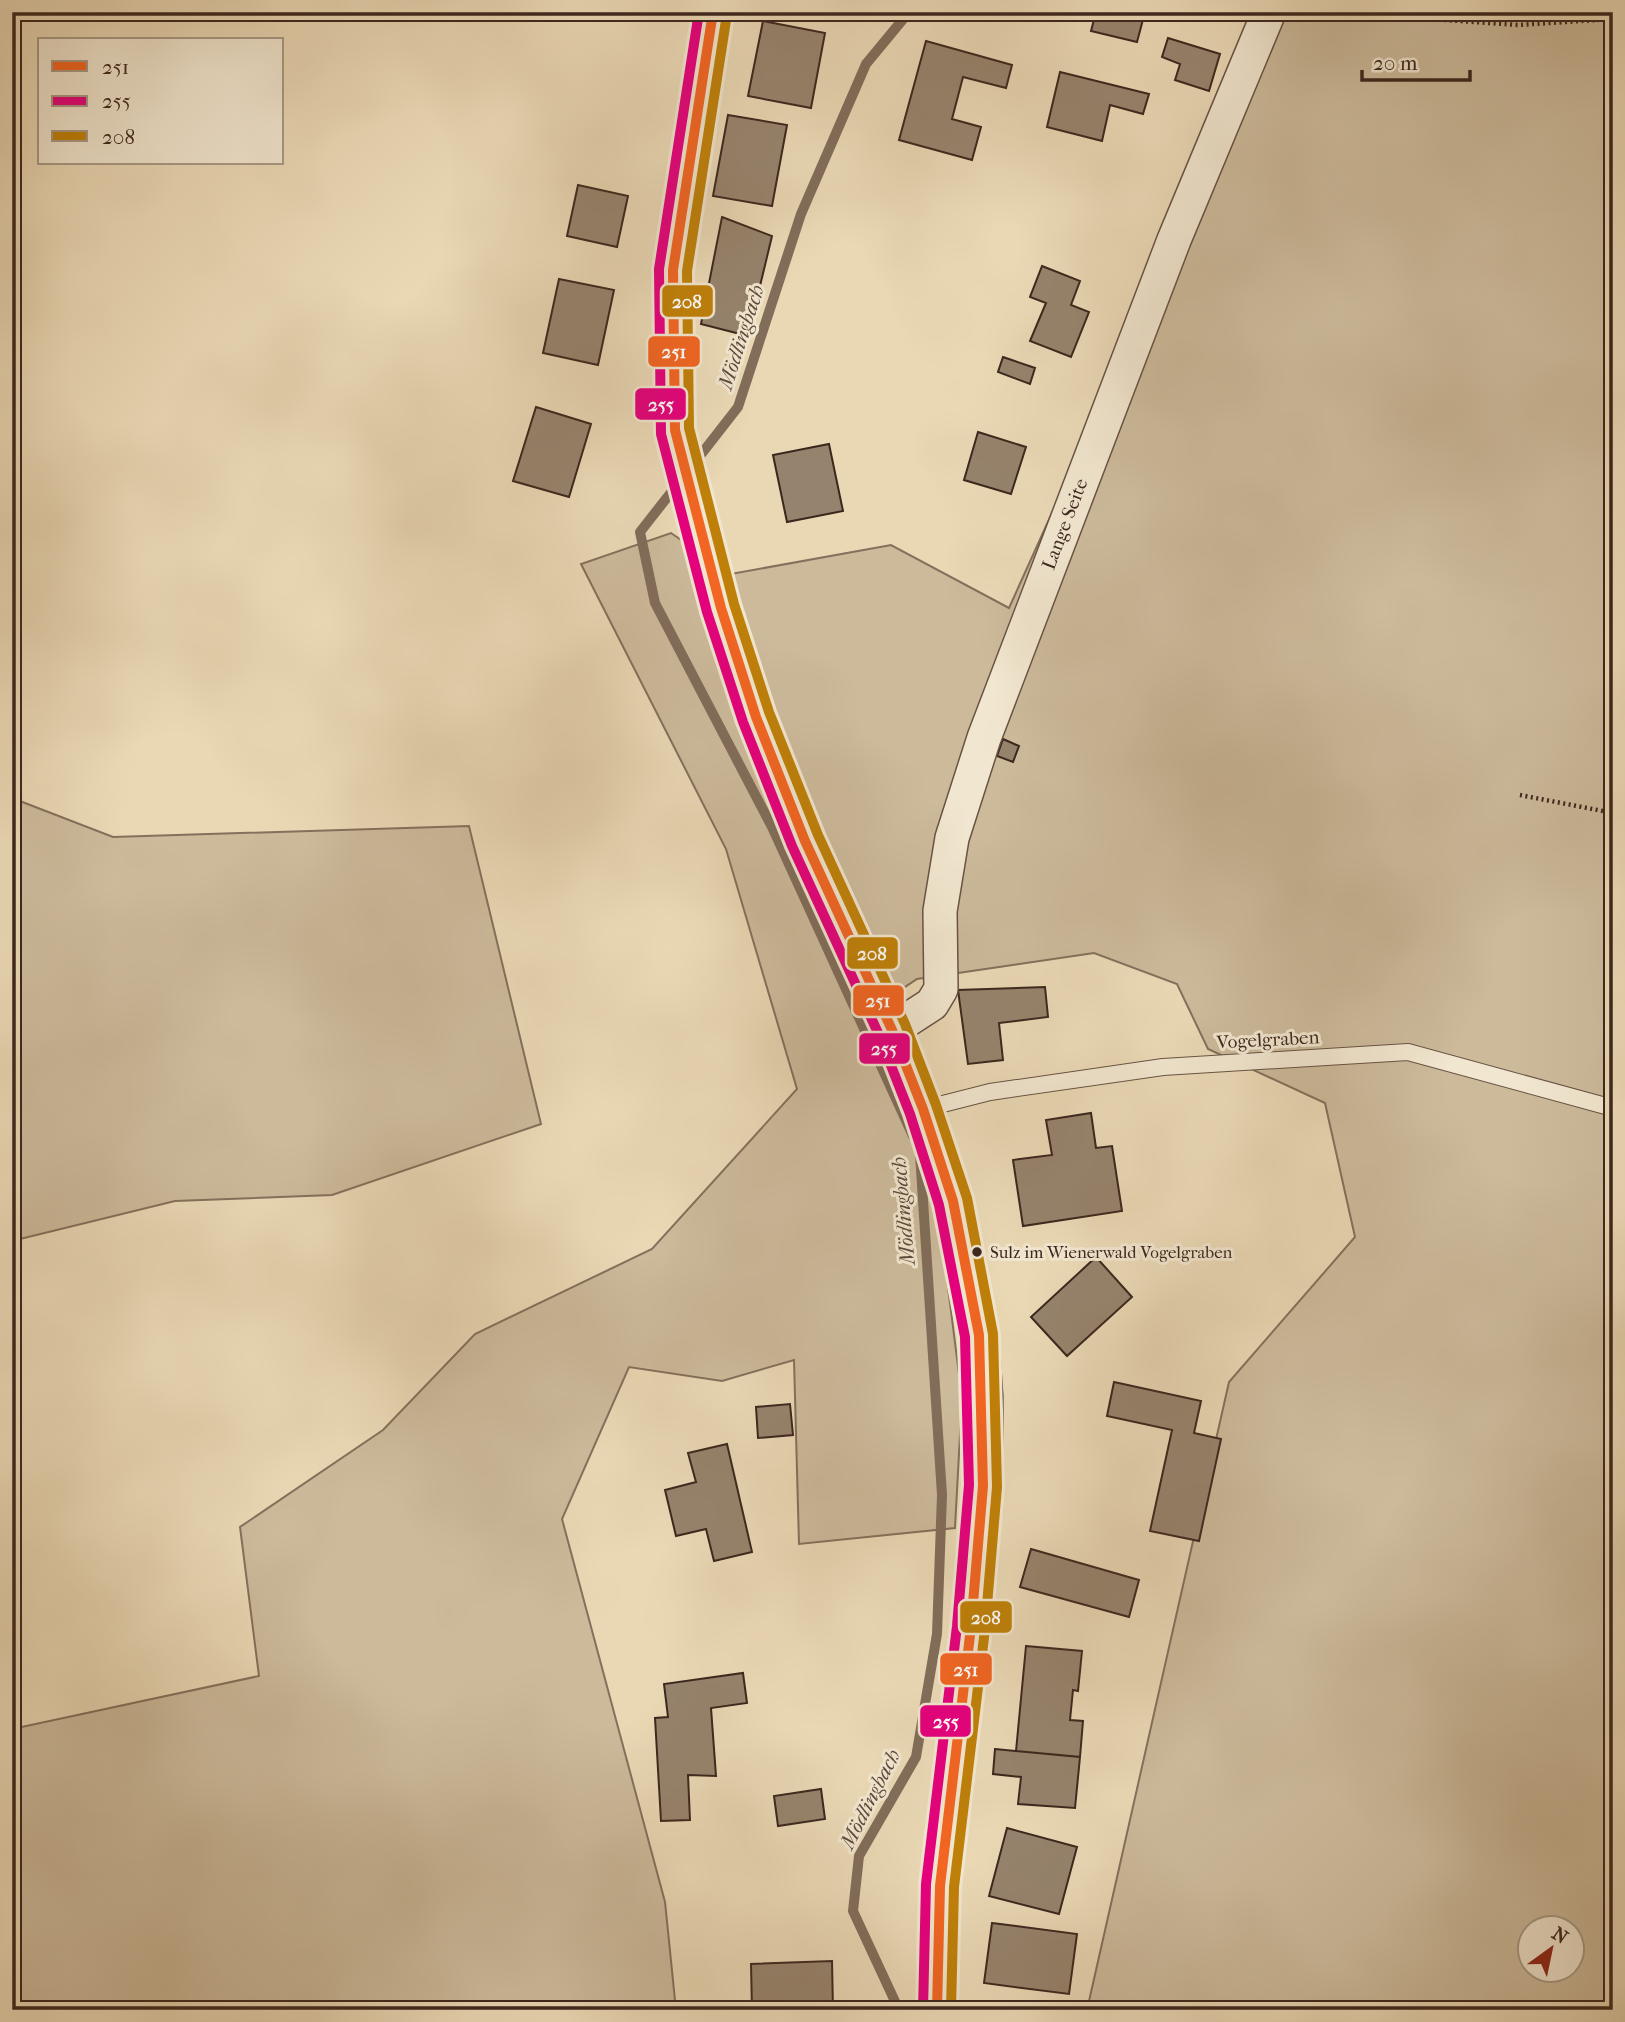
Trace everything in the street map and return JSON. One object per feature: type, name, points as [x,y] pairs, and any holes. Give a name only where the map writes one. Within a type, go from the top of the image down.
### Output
[{"type":"main road","points":[[713,12],[673,270],[676,430],[721,608],[756,717],[805,841],[892,1030],[923,1109],[953,1201],[979,1335],[983,1396],[983,1486],[971,1627],[940,1886],[937,2010]]},
{"type":"street","name":"Lange Seite","points":[[892,1030],[932,1004],[941,989],[940,911],[952,838],[984,738],[1174,240],[1269,12]]},
{"type":"lane","name":"Vogelgraben","points":[[923,1109],[990,1091],[1163,1067],[1408,1052],[1613,1108]]},
{"type":"path","points":[[1329,12],[1518,24],[1613,19]]},
{"type":"path","points":[[1520,795],[1613,813]]},
{"type":"shaded area","points":[[1256,12],[1613,12],[1613,2010],[1087,2010],[1229,1382],[1355,1237],[1325,1103],[1208,1049],[1177,984],[1094,953],[917,979],[868,1012],[938,1208],[962,1398],[955,1528],[799,1544],[794,1360],[722,1381],[629,1367],[562,1519],[665,1902],[676,2010],[12,2010],[12,1729],[259,1676],[240,1527],[383,1430],[475,1334],[652,1249],[797,1089],[726,849],[581,564],[671,533],[731,574],[891,545],[1009,608],[1093,422]]},
{"type":"shaded area","points":[[12,798],[113,837],[469,826],[541,1124],[332,1195],[175,1201],[12,1241]]},
{"type":"building","points":[[1096,12],[1145,12],[1137,42],[1091,31]]},
{"type":"building","points":[[763,21],[825,33],[811,108],[748,96]]},
{"type":"building","points":[[1168,38],[1220,54],[1209,91],[1175,80],[1180,64],[1162,57]]},
{"type":"building","points":[[926,41],[1012,65],[1006,88],[963,77],[952,119],[981,127],[972,160],[899,140]]},
{"type":"building","points":[[1060,72],[1149,94],[1143,114],[1110,105],[1102,141],[1047,127]]},
{"type":"building","points":[[728,115],[787,125],[772,206],[713,196]]},
{"type":"building","points":[[578,185],[628,196],[617,247],[567,236]]},
{"type":"building","points":[[722,217],[772,236],[748,336],[701,324]]},
{"type":"building","points":[[1042,266],[1080,281],[1071,305],[1089,312],[1071,357],[1030,341],[1046,303],[1030,297]]},
{"type":"building","points":[[559,279],[614,290],[598,365],[543,353]]},
{"type":"building","points":[[1003,357],[1035,368],[1030,384],[998,372]]},
{"type":"building","points":[[536,407],[591,424],[569,497],[513,481]]},
{"type":"building","points":[[978,432],[1026,447],[1011,494],[964,480]]},
{"type":"building","points":[[829,444],[843,511],[787,522],[773,455]]},
{"type":"building","points":[[1003,739],[1019,746],[1013,762],[997,756]]},
{"type":"building","points":[[1045,987],[1048,1017],[999,1023],[1003,1060],[968,1064],[958,990]]},
{"type":"building","points":[[1091,1113],[1096,1148],[1112,1146],[1122,1211],[1023,1226],[1013,1160],[1052,1155],[1046,1120]]},
{"type":"building","points":[[1096,1257],[1132,1297],[1067,1356],[1031,1317]]},
{"type":"building","points":[[1114,1382],[1201,1401],[1194,1433],[1221,1439],[1199,1541],[1150,1531],[1172,1430],[1107,1416]]},
{"type":"building","points":[[790,1404],[793,1435],[758,1438],[756,1407]]},
{"type":"building","points":[[727,1444],[752,1552],[714,1561],[706,1529],[676,1536],[665,1490],[696,1482],[688,1453]]},
{"type":"building","points":[[1031,1549],[1139,1580],[1129,1617],[1020,1587]]},
{"type":"building","points":[[1026,1646],[1082,1651],[1078,1691],[1073,1690],[1070,1720],[1083,1721],[1080,1757],[1016,1751]]},
{"type":"building","points":[[743,1673],[747,1703],[711,1708],[716,1776],[688,1775],[690,1820],[661,1821],[655,1718],[668,1717],[664,1684]]},
{"type":"building","points":[[995,1749],[1080,1757],[1075,1808],[1018,1804],[1021,1777],[993,1774]]},
{"type":"building","points":[[821,1789],[825,1819],[778,1826],[774,1796]]},
{"type":"building","points":[[1007,1828],[1077,1847],[1059,1914],[989,1896]]},
{"type":"building","points":[[992,1923],[1077,1934],[1069,1994],[984,1983]]},
{"type":"building","points":[[832,1961],[833,2010],[752,2010],[751,1964]]},
{"type":"waterway","name":"Mödlingbach","points":[[692,466],[738,407],[801,214],[866,64],[909,12]]},
{"type":"waterway","name":"Mödlingbach","points":[[680,481],[640,532],[655,603],[772,827],[913,1136]]},
{"type":"waterway","name":"Mödlingbach","points":[[899,2010],[853,1911],[859,1856],[916,1757],[937,1634],[942,1495],[920,1154]]},
{"type":"transit line","name":"255","points":[[699,12],[659,269],[661,434],[707,612],[743,722],[792,846],[879,1035],[910,1114],[939,1205],[965,1337],[969,1485],[957,1626],[926,1884],[923,2010]]},
{"type":"transit line","name":"251","points":[[713,12],[673,270],[675,430],[721,608],[756,717],[805,841],[892,1030],[923,1109],[953,1201],[979,1335],[983,1486],[971,1627],[940,1886],[937,2010]]},
{"type":"transit line","name":"208","points":[[727,14],[687,271],[689,428],[734,604],[769,712],[818,835],[905,1024],[936,1105],[967,1198],[993,1334],[997,1487],[985,1629],[954,1887],[951,2010]]},
{"type":"place","name":"Sulz im Wienerwald Vogelgraben","points":[[977,1252]]}]
